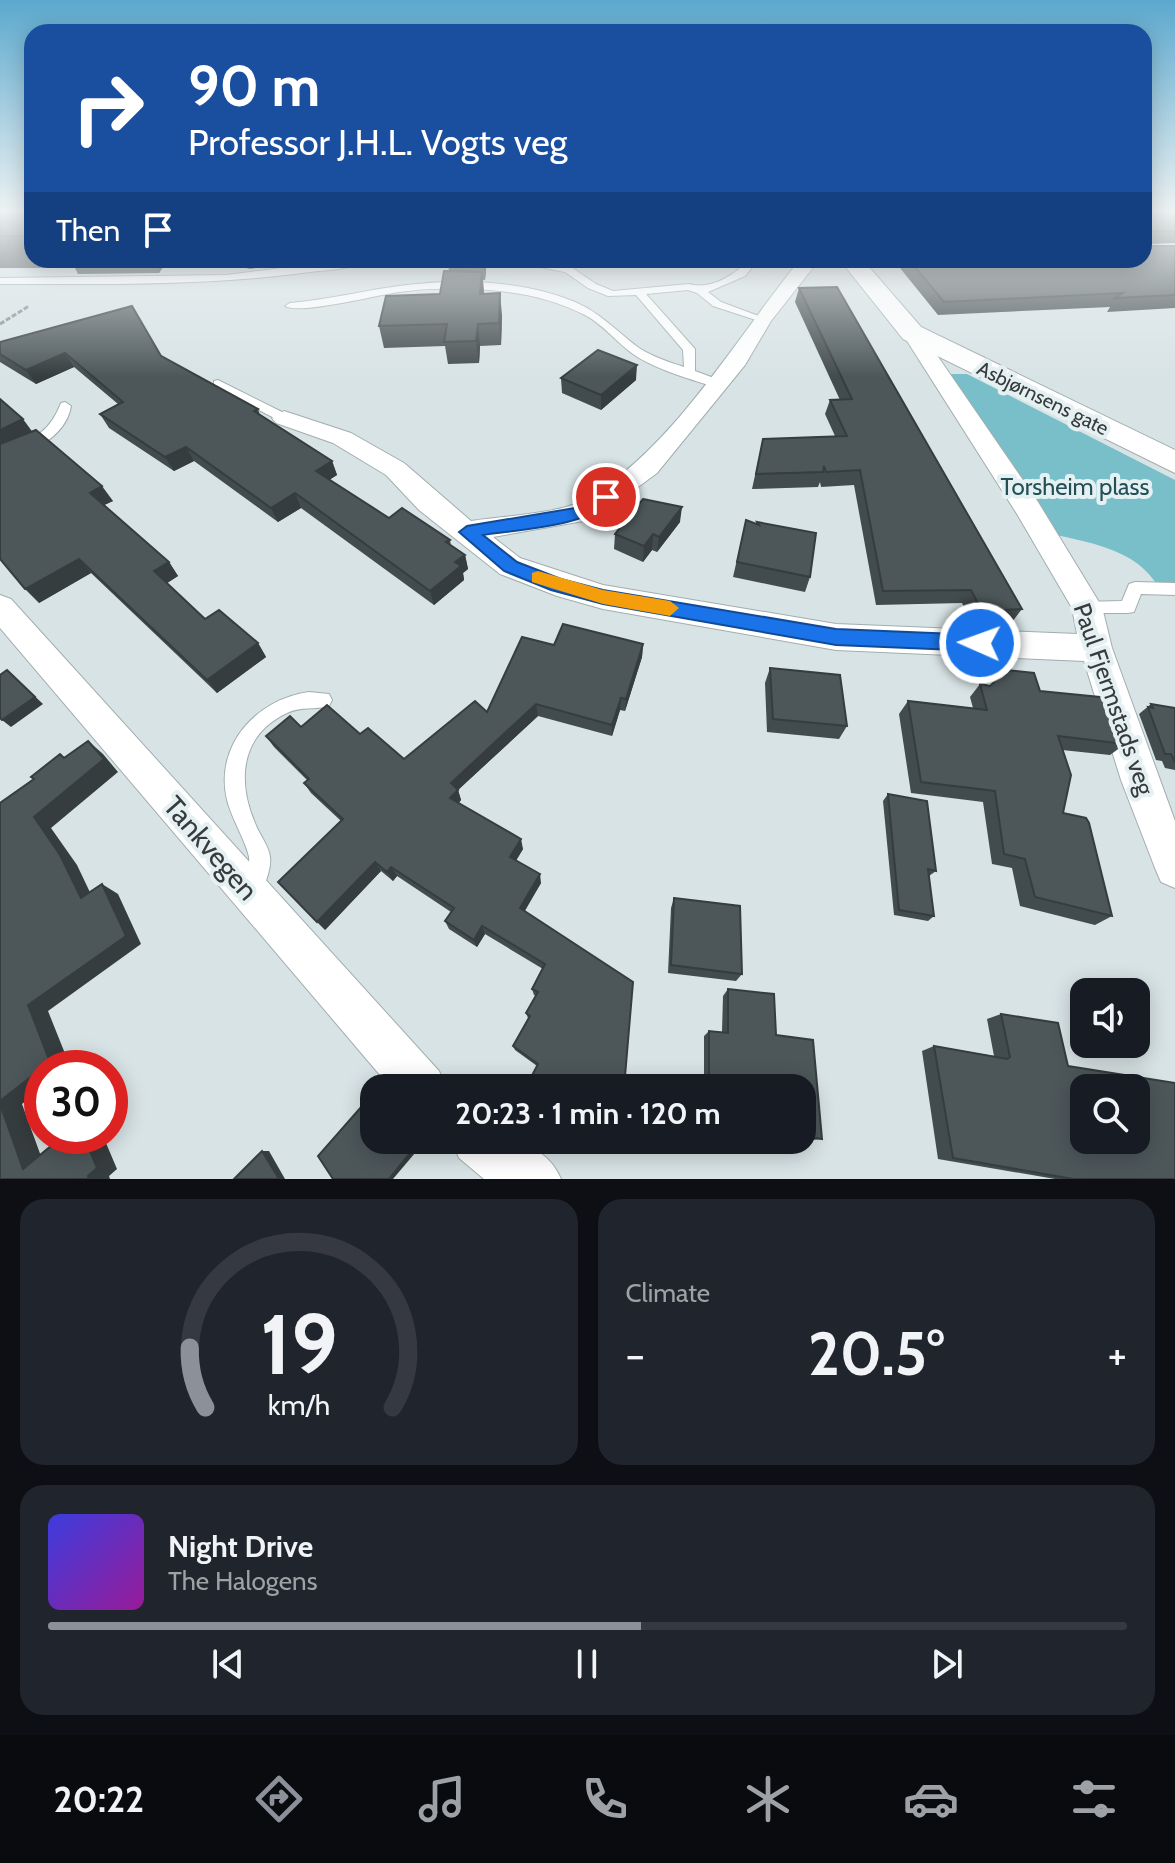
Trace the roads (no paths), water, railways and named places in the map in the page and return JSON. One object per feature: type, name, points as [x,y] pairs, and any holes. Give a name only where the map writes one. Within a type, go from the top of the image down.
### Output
[{"type":"street","points":[[467,532],[585,512],[648,467],[718,384],[762,319],[803,268]]},
{"type":"street","name":"Paul Fjermstads veg","points":[[858,268],[912,333],[1028,509],[1087,607],[1096,648],[1139,780],[1175,868]]},
{"type":"street","name":"Asbjørnsens gate","points":[[912,333],[1175,463]]},
{"type":"street","points":[[284,418],[342,438],[395,469],[429,503],[510,566],[557,585],[603,597],[836,637],[1096,648]]},
{"type":"street","name":"Tankvegen","points":[[0,607],[410,1074]]},
{"type":"street","points":[[493,1154],[505,1164],[535,1179]]},
{"type":"lane","points":[[0,281],[150,283],[315,268]]},
{"type":"lane","points":[[561,268],[612,294],[689,287],[701,291],[717,304],[762,319]]},
{"type":"lane","points":[[701,291],[741,274],[746,268]]},
{"type":"lane","points":[[290,306],[415,287],[488,288],[531,294],[577,306],[595,315],[640,354],[690,370],[718,384]]},
{"type":"lane","points":[[640,293],[689,349],[690,370]]},
{"type":"lane","points":[[218,384],[284,418]]},
{"type":"lane","points":[[0,458],[58,426],[65,416],[65,406]]},
{"type":"lane","points":[[1087,607],[1128,607],[1135,588],[1175,589]]},
{"type":"lane","points":[[250,893],[260,858],[239,813],[233,771],[237,759],[247,733],[269,712],[305,698],[323,700]]},
{"type":"park label","name":"Torsheim plass","points":[[1075,486]]}]
